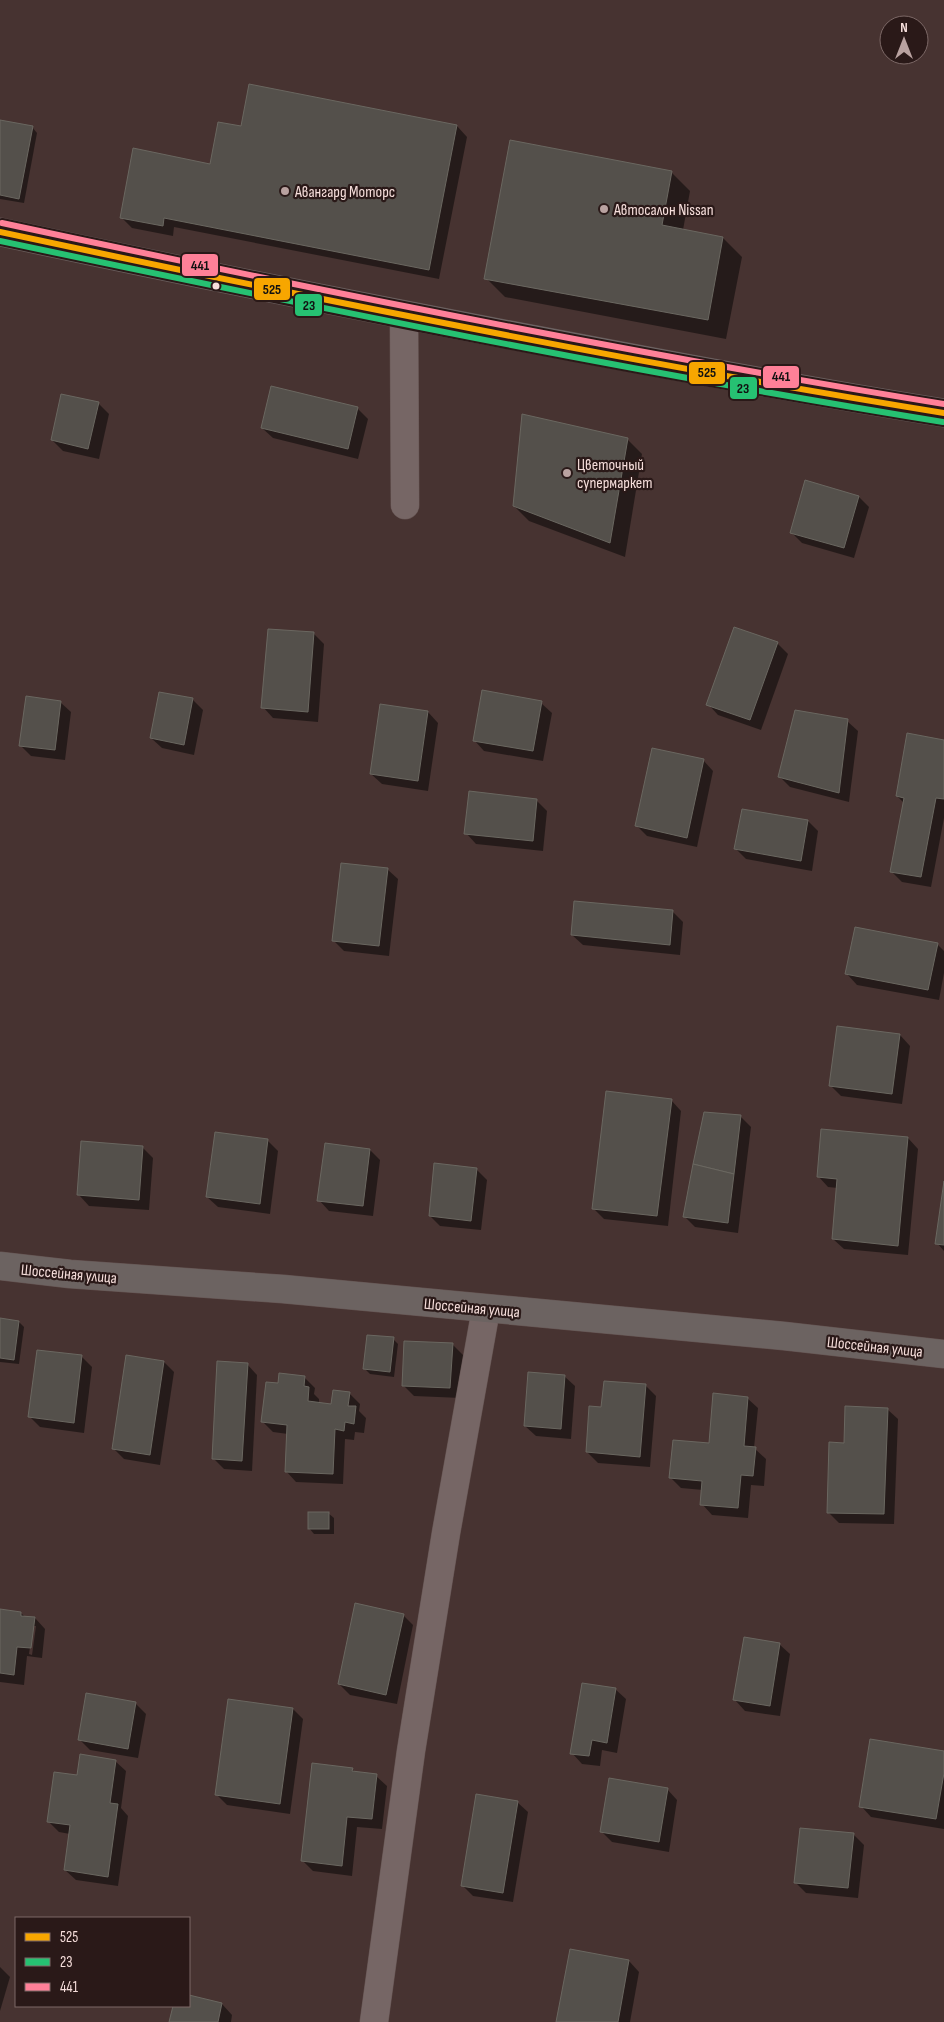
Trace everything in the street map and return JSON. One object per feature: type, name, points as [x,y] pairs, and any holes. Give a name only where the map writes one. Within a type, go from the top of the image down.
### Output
[{"type":"main road","points":[[0,232],[404,314],[815,393],[944,412]]},
{"type":"street","points":[[404,314],[405,505]]},
{"type":"street","name":"Шоссейная улица","points":[[0,1266],[70,1274],[283,1289],[784,1336],[944,1354]]},
{"type":"street","points":[[374,2022],[411,1751],[446,1533],[486,1308]]},
{"type":"building","name":"Авангард Моторс","points":[[249,84],[457,125],[429,270],[164,218],[163,226],[120,218],[133,148],[210,164],[218,122],[241,126]]},
{"type":"building","points":[[0,120],[33,126],[19,199],[0,195]]},
{"type":"building","points":[[510,140],[672,171],[662,225],[723,237],[708,320],[484,279]]},
{"type":"building","points":[[271,386],[358,407],[348,449],[261,428]]},
{"type":"building","points":[[61,394],[99,402],[88,449],[51,440]]},
{"type":"building","points":[[522,414],[628,438],[610,543],[513,506]]},
{"type":"building","points":[[805,480],[859,496],[844,548],[790,533]]},
{"type":"building","points":[[734,627],[778,642],[750,720],[706,705]]},
{"type":"building","points":[[268,629],[314,632],[308,712],[261,708]]},
{"type":"building","points":[[482,690],[542,701],[533,751],[473,741]]},
{"type":"building","points":[[159,692],[193,698],[184,745],[150,738]]},
{"type":"building","points":[[26,696],[61,701],[55,750],[19,746]]},
{"type":"building","points":[[380,704],[428,711],[418,781],[370,774]]},
{"type":"building","points":[[795,710],[848,719],[839,793],[778,777]]},
{"type":"building","points":[[907,733],[944,740],[944,799],[936,798],[921,877],[890,872],[904,798],[896,796]]},
{"type":"building","points":[[652,748],[704,759],[687,838],[635,826]]},
{"type":"building","points":[[469,791],[537,799],[533,841],[464,834]]},
{"type":"building","points":[[742,809],[808,820],[801,861],[734,849]]},
{"type":"building","points":[[341,863],[388,868],[379,946],[332,941]]},
{"type":"building","points":[[574,901],[673,910],[670,945],[571,935]]},
{"type":"building","points":[[855,927],[938,943],[928,990],[845,974]]},
{"type":"building","points":[[837,1026],[900,1034],[892,1094],[829,1086]]},
{"type":"building","points":[[606,1091],[672,1099],[657,1216],[592,1209]]},
{"type":"building","points":[[704,1112],[741,1115],[734,1174],[693,1164]]},
{"type":"building","points":[[821,1129],[908,1137],[898,1246],[832,1239],[837,1179],[817,1177]]},
{"type":"building","points":[[215,1132],[268,1139],[260,1204],[206,1197]]},
{"type":"building","points":[[81,1141],[143,1146],[139,1200],[77,1195]]},
{"type":"building","points":[[325,1143],[370,1149],[363,1206],[317,1201]]},
{"type":"building","points":[[434,1163],[477,1168],[471,1221],[429,1216]]},
{"type":"building","points":[[693,1164],[734,1174],[728,1223],[683,1217]]},
{"type":"building","points":[[944,1181],[944,1245],[935,1244]]},
{"type":"building","points":[[0,1318],[19,1321],[14,1360],[0,1358]]},
{"type":"building","points":[[367,1335],[394,1337],[390,1372],[363,1369]]},
{"type":"building","points":[[404,1341],[453,1343],[450,1388],[402,1386]]},
{"type":"building","points":[[37,1350],[82,1355],[74,1423],[28,1417]]},
{"type":"building","points":[[126,1355],[164,1361],[150,1455],[112,1449]]},
{"type":"building","points":[[217,1361],[248,1363],[242,1461],[212,1459]]},
{"type":"building","points":[[528,1372],[565,1375],[561,1429],[524,1426]]},
{"type":"building","points":[[279,1373],[305,1376],[304,1386],[309,1387],[308,1401],[331,1404],[333,1390],[350,1392],[348,1406],[356,1406],[354,1424],[345,1422],[344,1431],[335,1429],[333,1474],[285,1472],[287,1425],[261,1422],[266,1382],[278,1383]]},
{"type":"building","points":[[604,1381],[646,1384],[640,1457],[586,1452],[589,1406],[601,1407]]},
{"type":"building","points":[[713,1393],[748,1397],[744,1446],[756,1447],[753,1476],[741,1475],[738,1508],[700,1505],[702,1481],[669,1478],[673,1440],[709,1443]]},
{"type":"building","points":[[845,1406],[888,1408],[884,1514],[827,1513],[829,1442],[844,1443]]},
{"type":"building","points":[[308,1512],[329,1512],[329,1529],[308,1529]]},
{"type":"building","points":[[355,1603],[404,1614],[386,1695],[338,1684]]},
{"type":"building","points":[[0,1609],[21,1612],[21,1616],[35,1617],[31,1648],[17,1647],[14,1675],[0,1673]]},
{"type":"building","points":[[744,1637],[780,1643],[770,1706],[733,1700]]},
{"type":"building","points":[[582,1683],[616,1688],[607,1743],[592,1740],[589,1756],[570,1754]]},
{"type":"building","points":[[86,1693],[136,1702],[128,1749],[78,1740]]},
{"type":"building","points":[[228,1699],[293,1708],[280,1804],[215,1795]]},
{"type":"building","points":[[870,1739],[944,1751],[944,1773],[936,1819],[859,1807]]},
{"type":"building","points":[[80,1754],[116,1760],[110,1803],[118,1804],[108,1877],[64,1870],[70,1825],[47,1822],[54,1772],[77,1775]]},
{"type":"building","points":[[312,1763],[353,1768],[352,1771],[377,1774],[372,1819],[347,1817],[342,1866],[301,1861]]},
{"type":"building","points":[[609,1778],[668,1788],[659,1842],[600,1832]]},
{"type":"building","points":[[476,1794],[518,1801],[503,1893],[461,1886]]},
{"type":"building","points":[[800,1828],[854,1833],[848,1888],[794,1883]]},
{"type":"building","points":[[570,1949],[629,1960],[618,2022],[556,2022]]},
{"type":"building","points":[[190,1995],[222,2003],[218,2022],[169,2022],[173,2007],[190,2007]]},
{"type":"transit line","name":"441","points":[[2,223],[471,320],[707,364],[944,404]]},
{"type":"transit line","name":"525","points":[[0,232],[589,351],[944,413]]},
{"type":"transit line","name":"23","points":[[0,241],[588,360],[943,422]]},
{"type":"place","name":"Авангард Моторс","points":[[285,191]]},
{"type":"place","name":"Автосалон Nissan","points":[[604,209]]},
{"type":"place","name":"Цветочный супермаркет","points":[[567,473]]}]
